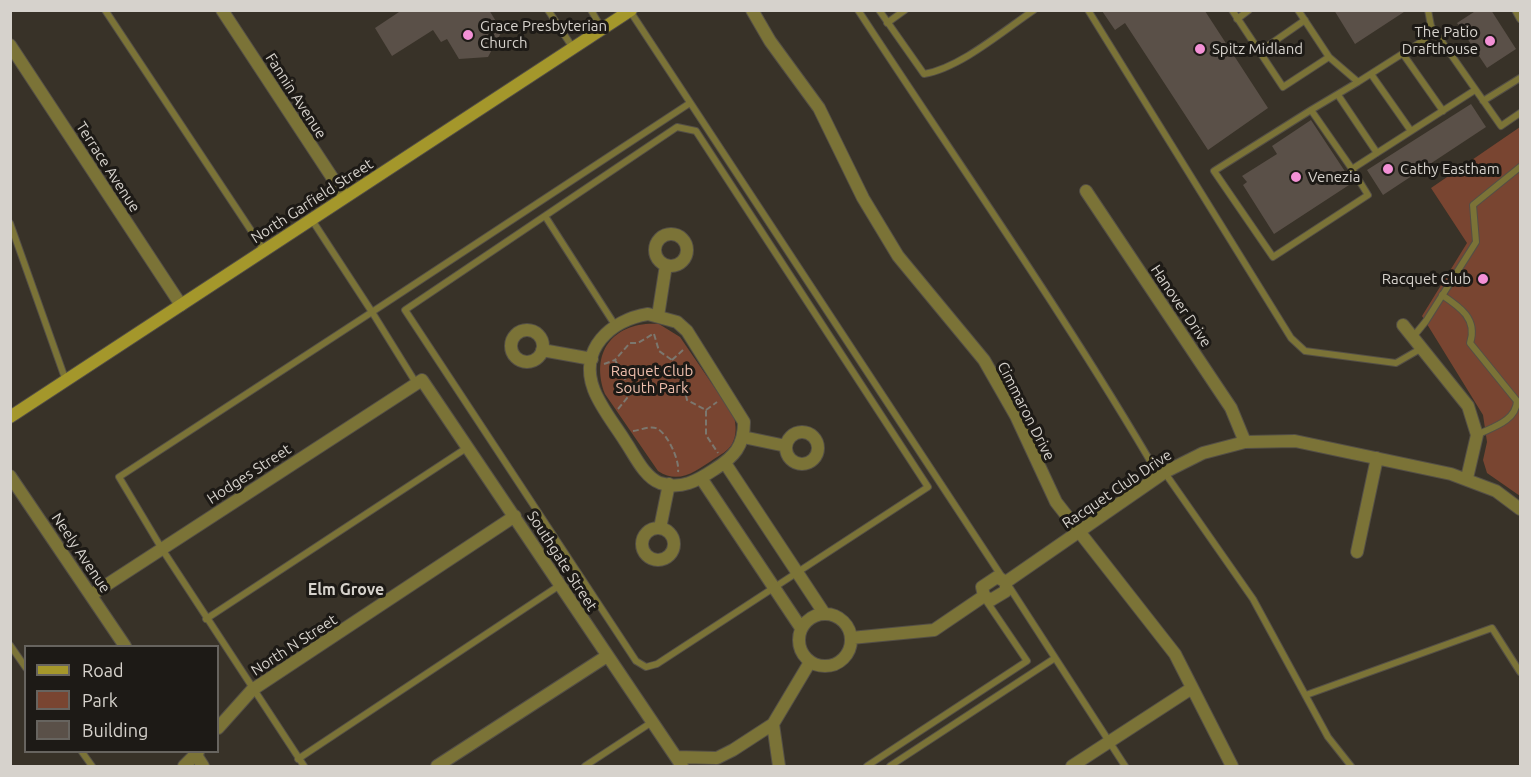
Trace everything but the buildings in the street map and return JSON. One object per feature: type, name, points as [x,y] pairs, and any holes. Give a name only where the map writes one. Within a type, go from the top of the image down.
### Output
[{"type":"main road","name":"North Garfield Street","points":[[10,417],[631,11]]},
{"type":"street","name":"Fannin Avenue","points":[[222,10],[345,197]]},
{"type":"street","name":"Cimmaron Drive","points":[[752,10],[770,41],[819,108],[863,198],[898,256],[984,360],[1016,416],[1056,502],[1078,534],[1160,632],[1175,654],[1232,766]]},
{"type":"street","name":"Terrace Avenue","points":[[10,45],[181,305]]},
{"type":"street","name":"Hanover Drive","points":[[1086,191],[1231,408],[1245,441]]},
{"type":"street","points":[[657,321],[666,265]]},
{"type":"street","points":[[648,314],[657,321],[677,322],[693,339],[744,422],[743,437],[736,453],[721,458],[701,478],[690,484],[673,478],[658,482],[646,472],[599,401],[591,382],[600,360],[599,341],[615,325],[635,316],[648,314]]},
{"type":"street","points":[[1403,326],[1468,406],[1477,435],[1467,478]]},
{"type":"street","points":[[542,350],[600,360]]},
{"type":"street","name":"Southgate Street","points":[[420,382],[468,447],[679,762]]},
{"type":"street","name":"Hodges Street","points":[[91,595],[420,382]]},
{"type":"street","points":[[743,437],[786,446]]},
{"type":"street","name":"Racquet Club Drive","points":[[851,638],[934,630],[984,596],[992,600],[1006,591],[1006,582],[1162,474],[1203,453],[1245,441],[1295,441],[1467,478],[1496,491],[1521,509]]},
{"type":"street","points":[[721,458],[824,613]]},
{"type":"street","points":[[1357,552],[1377,458]]},
{"type":"street","name":"Neely Avenue","points":[[10,476],[124,645]]},
{"type":"street","points":[[660,528],[673,478]]},
{"type":"street","points":[[701,478],[801,628]]},
{"type":"street","name":"North N Street","points":[[219,727],[252,690],[515,516]]},
{"type":"street","points":[[824,613],[832,614],[845,623],[851,638],[848,653],[835,664],[822,666],[810,662],[804,656],[798,643],[801,628],[808,618],[824,613]]},
{"type":"street","points":[[437,766],[607,656]]},
{"type":"street","points":[[679,762],[717,758],[734,750],[773,724],[810,662]]},
{"type":"street","points":[[1072,766],[1192,688]]},
{"type":"street","points":[[773,724],[779,766]]},
{"type":"street","points":[[184,766],[195,753]]},
{"type":"lane","points":[[105,10],[264,250]]},
{"type":"lane","points":[[548,10],[573,48]]},
{"type":"lane","points":[[591,10],[602,29]]},
{"type":"lane","points":[[858,10],[946,141],[1127,422],[1253,599],[1328,737],[1351,766]]},
{"type":"lane","points":[[879,10],[924,74],[936,72],[972,52],[1034,10]]},
{"type":"lane","points":[[887,23],[905,10]]},
{"type":"lane","points":[[1088,10],[1292,338],[1305,351],[1396,363],[1423,348]]},
{"type":"lane","points":[[1232,10],[1283,87],[1329,57]]},
{"type":"lane","points":[[1237,19],[1249,10]]},
{"type":"lane","points":[[1298,10],[1329,57],[1358,82]]},
{"type":"lane","points":[[1428,10],[1436,33],[1501,126],[1521,113]]},
{"type":"lane","points":[[1515,10],[1521,19]]},
{"type":"lane","points":[[631,11],[1125,766]]},
{"type":"lane","points":[[1259,52],[1305,20]]},
{"type":"lane","points":[[1311,110],[1368,195],[1273,257],[1214,171],[1311,110],[1338,95],[1436,33]]},
{"type":"lane","points":[[1403,54],[1443,111]]},
{"type":"lane","points":[[1371,74],[1411,131]]},
{"type":"lane","points":[[1483,101],[1521,78]]},
{"type":"lane","points":[[1352,169],[1475,90]]},
{"type":"lane","points":[[1338,95],[1377,153]]},
{"type":"lane","points":[[304,766],[252,690],[119,477],[690,103]]},
{"type":"lane","points":[[677,127],[696,131],[928,487],[657,664],[641,666],[405,310],[545,216],[677,127]]},
{"type":"lane","points":[[1413,337],[1476,242],[1473,205],[1521,166]]},
{"type":"lane","points":[[545,216],[615,325]]},
{"type":"lane","points":[[311,219],[420,382]]},
{"type":"lane","points":[[10,223],[66,381]]},
{"type":"lane","points":[[1442,295],[1463,308],[1471,322],[1470,343],[1517,401],[1517,409],[1510,418],[1477,435]]},
{"type":"lane","points":[[207,619],[468,447]]},
{"type":"lane","points":[[298,759],[560,585]]},
{"type":"lane","points":[[867,766],[1027,661],[984,596]]},
{"type":"lane","points":[[1306,695],[1492,628],[1521,672]]},
{"type":"lane","points":[[10,645],[24,665]]},
{"type":"lane","points":[[890,766],[1054,658]]},
{"type":"lane","points":[[585,766],[652,722]]},
{"type":"lane","points":[[83,753],[93,766]]},
{"type":"path","points":[[657,321],[654,334],[659,351],[672,360],[684,378],[683,390],[687,400],[706,410]]},
{"type":"path","points":[[602,372],[600,360],[615,360],[630,343],[638,343],[654,334]]},
{"type":"path","points":[[672,360],[685,348],[681,343]]},
{"type":"path","points":[[615,360],[632,392],[618,409]]},
{"type":"path","points":[[715,393],[724,406]]},
{"type":"path","points":[[612,400],[623,417]]},
{"type":"path","points":[[706,410],[720,401]]},
{"type":"path","points":[[706,410],[706,435],[721,458]]},
{"type":"path","points":[[628,425],[638,440]]},
{"type":"path","points":[[632,432],[650,427],[661,432],[678,459],[673,478],[685,475]]},
{"type":"green space","name":"Racquet Club","points":[[1520,127],[1520,496],[1487,473],[1483,460],[1487,442],[1483,415],[1422,316],[1467,243],[1431,188]]},
{"type":"green space","name":"Raquet Club South Park","points":[[643,324],[659,324],[680,337],[734,416],[736,430],[728,449],[701,468],[680,477],[673,477],[658,471],[605,394],[601,379],[600,364],[603,352],[618,333]]},
{"type":"place","name":"Grace Presbyterian Church","points":[[468,35]]},
{"type":"place","name":"The Patio Drafthouse","points":[[1490,41]]},
{"type":"place","name":"Spitz Midland","points":[[1200,49]]},
{"type":"place","name":"Cathy Eastham","points":[[1388,169]]},
{"type":"place","name":"Venezia","points":[[1296,177]]},
{"type":"place","name":"Racquet Club","points":[[1483,279]]},
{"type":"district","name":"Elm Grove","points":[[346,590]]}]
